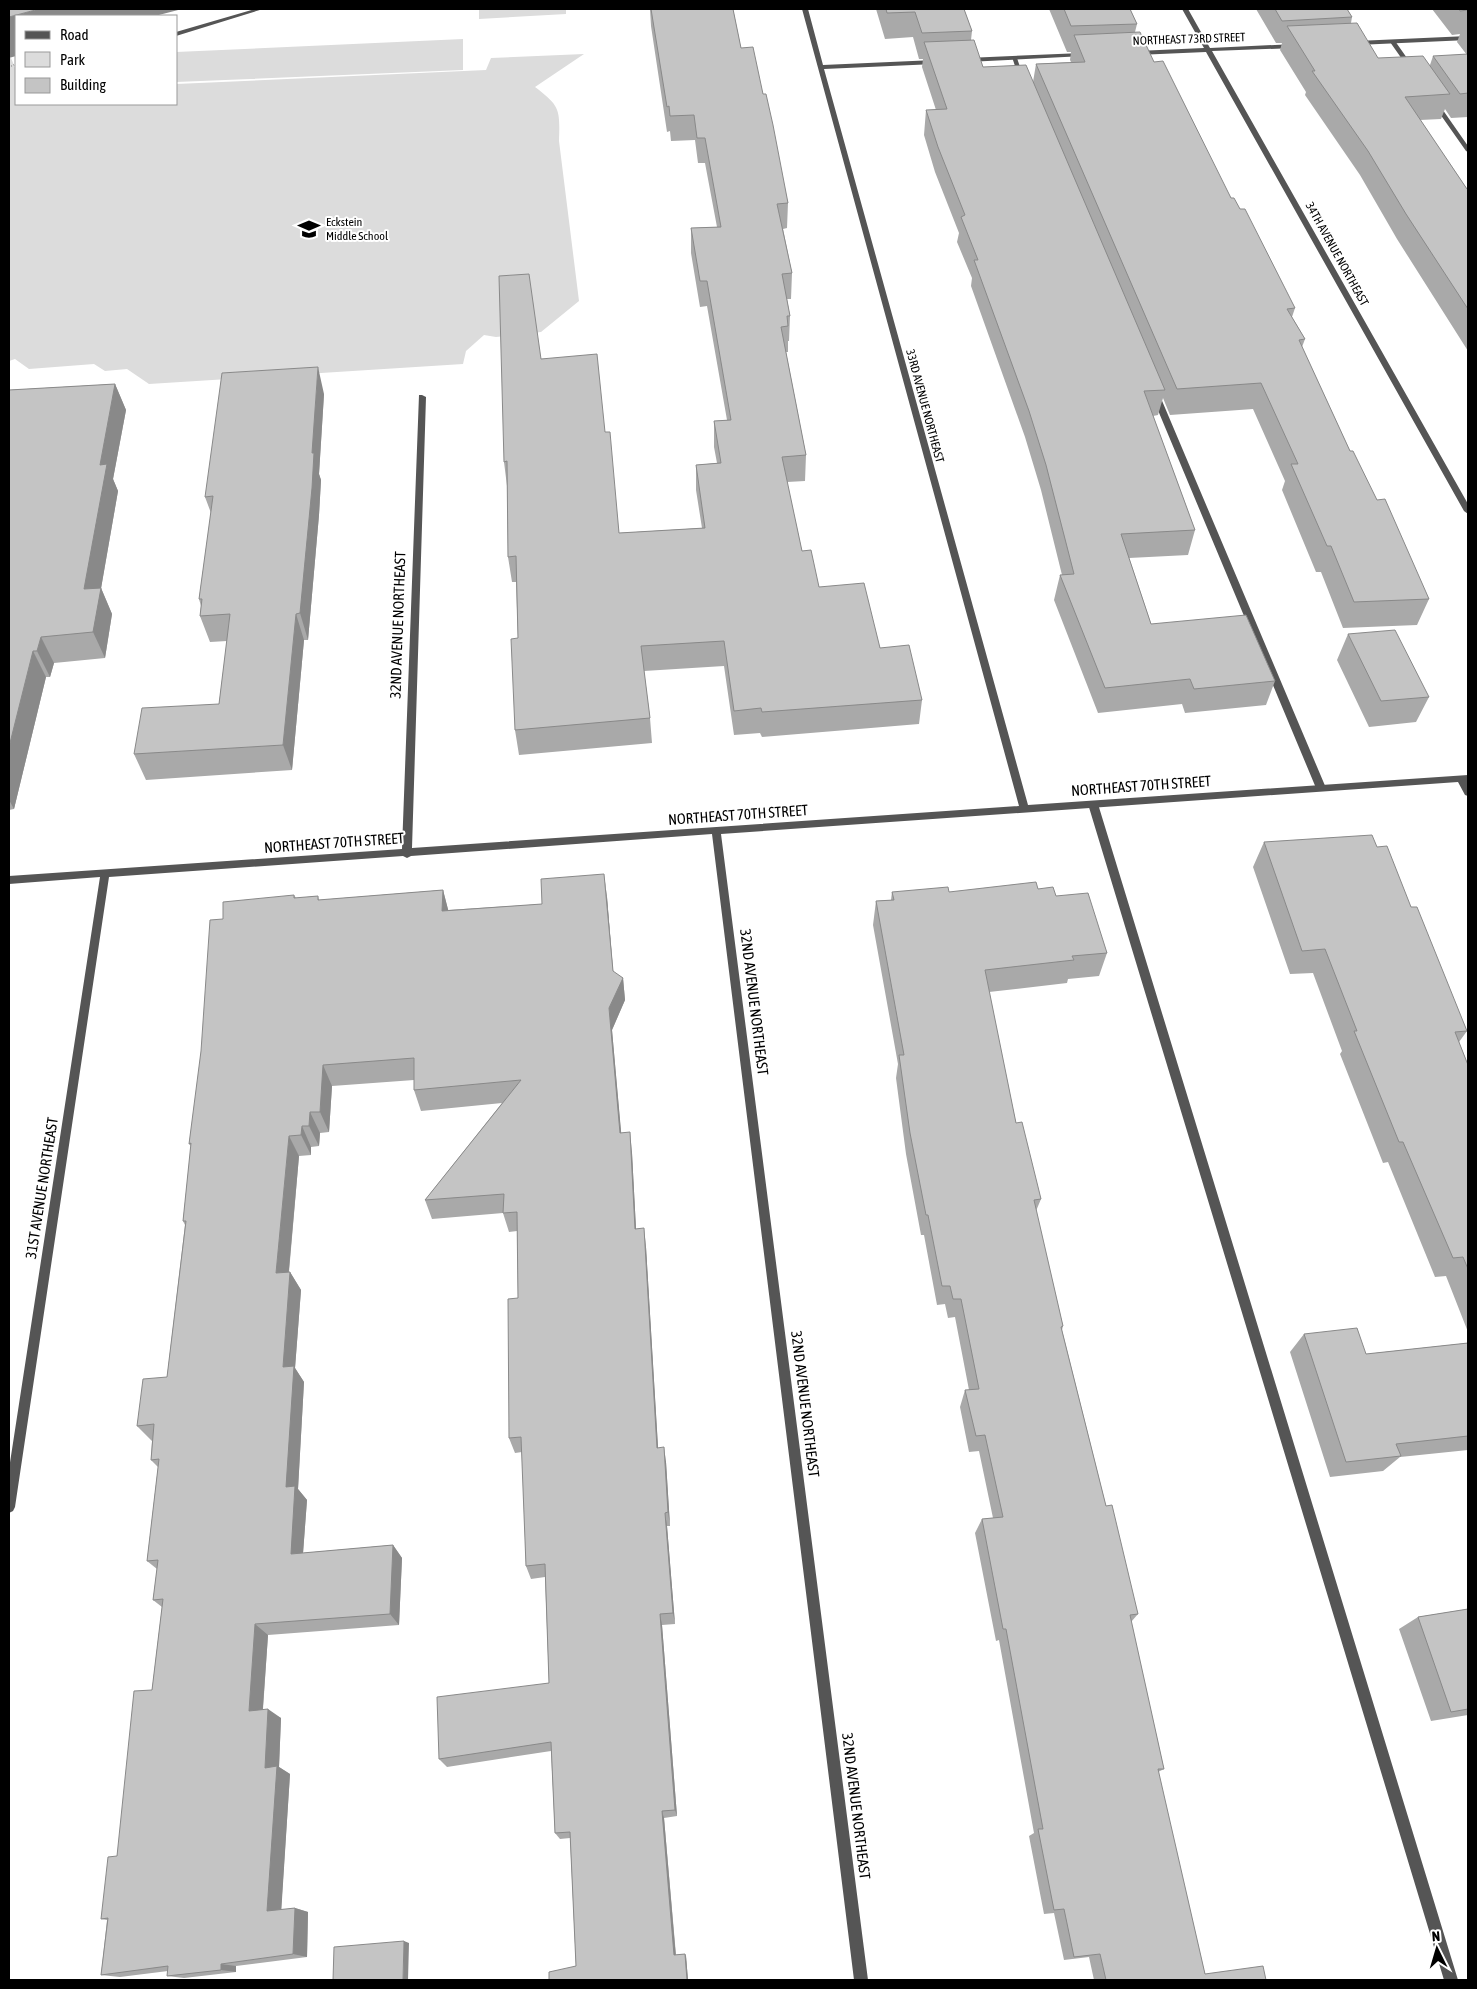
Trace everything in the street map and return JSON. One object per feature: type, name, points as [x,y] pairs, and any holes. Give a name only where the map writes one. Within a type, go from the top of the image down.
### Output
[{"type":"street","points":[[178,33],[260,9]]},
{"type":"street","name":"33RD AVENUE NORTHEAST","points":[[805,9],[1024,809]]},
{"type":"street","name":"34TH AVENUE NORTHEAST","points":[[1184,9],[1468,511]]},
{"type":"street","points":[[1345,44],[1468,38]]},
{"type":"street","points":[[1393,42],[1416,74]]},
{"type":"street","name":"NORTHEAST 73RD STREET","points":[[1129,53],[1307,46]]},
{"type":"street","points":[[955,61],[1090,55]]},
{"type":"street","points":[[1014,58],[1025,86]]},
{"type":"street","points":[[821,67],[945,61]]},
{"type":"street","points":[[1431,97],[1468,150]]},
{"type":"street","points":[[1153,389],[1321,788]]},
{"type":"street","name":"32ND AVENUE NORTHEAST","points":[[407,854],[422,398]]},
{"type":"street","points":[[1465,778],[1468,793]]},
{"type":"street","name":"NORTHEAST 70TH STREET","points":[[9,880],[407,854],[1465,778]]},
{"type":"street","points":[[1093,804],[1451,1980]]},
{"type":"street","name":"32ND AVENUE NORTHEAST","points":[[716,831],[861,1980]]},
{"type":"street","name":"31ST AVENUE NORTHEAST","points":[[9,1507],[105,874]]},
{"type":"green space","points":[[479,9],[566,9],[566,14],[479,19]]},
{"type":"green space","points":[[463,39],[463,70],[178,82],[178,52]]},
{"type":"green space","name":"Eckstein Middle School","points":[[584,54],[535,87],[557,109],[559,141],[579,301],[541,332],[496,337],[484,335],[466,351],[463,364],[149,384],[127,369],[105,371],[94,364],[29,369],[15,359],[9,361],[9,58],[11,58],[15,68],[15,105],[178,105],[178,84],[486,70],[491,58]]},
{"type":"building","points":[[9,9],[39,9],[15,15],[9,17]]},
{"type":"building","points":[[651,9],[733,9],[741,48],[753,47],[763,94],[766,94],[773,125],[788,203],[777,204],[792,273],[782,274],[790,316],[787,316],[788,326],[781,327],[806,455],[782,457],[802,551],[811,550],[819,587],[864,583],[880,648],[909,645],[922,700],[762,712],[761,708],[734,711],[724,641],[641,646],[650,718],[515,730],[511,639],[518,638],[516,556],[508,557],[507,461],[504,462],[499,276],[529,274],[541,359],[597,354],[605,432],[610,432],[619,533],[705,528],[696,465],[721,463],[714,421],[731,420],[707,281],[700,281],[691,228],[721,227],[705,138],[697,138],[694,115],[670,116]]},
{"type":"building","points":[[886,9],[964,9],[972,31],[922,33],[915,12],[887,13]]},
{"type":"building","points":[[1064,9],[1130,9],[1137,24],[1071,26]]},
{"type":"building","points":[[1275,9],[1347,9],[1352,17],[1282,21]]},
{"type":"building","points":[[1357,23],[1378,58],[1423,56],[1450,94],[1405,97],[1468,189],[1468,309],[1406,214],[1368,151],[1312,71],[1315,71],[1287,26]]},
{"type":"building","points":[[1140,32],[1154,62],[1163,61],[1231,198],[1234,198],[1240,209],[1245,209],[1295,308],[1287,309],[1305,339],[1299,340],[1350,451],[1353,451],[1377,500],[1385,499],[1429,599],[1354,602],[1331,546],[1327,546],[1291,464],[1298,464],[1261,383],[1177,389],[1036,64],[1085,62],[1074,35]]},
{"type":"building","points":[[974,40],[983,67],[1026,65],[1165,390],[1144,391],[1195,530],[1121,534],[1151,624],[1246,615],[1275,681],[1194,689],[1190,679],[1105,688],[1060,575],[1074,574],[1046,465],[1029,411],[974,260],[978,260],[961,217],[965,215],[938,147],[926,110],[947,109],[924,42]]},
{"type":"building","points":[[1468,54],[1468,93],[1460,94],[1433,56]]},
{"type":"building","points":[[318,367],[312,453],[314,453],[312,488],[300,613],[296,614],[283,745],[134,754],[142,708],[219,704],[230,614],[200,616],[202,599],[199,599],[213,496],[205,497],[222,373]]},
{"type":"building","points":[[115,384],[100,465],[107,464],[84,589],[101,588],[93,632],[41,637],[37,651],[33,651],[9,747],[9,390]]},
{"type":"building","points":[[1395,630],[1429,697],[1381,701],[1348,634]]},
{"type":"building","points":[[1372,835],[1377,847],[1387,846],[1411,907],[1417,907],[1467,1031],[1455,1032],[1468,1065],[1468,1269],[1463,1257],[1453,1258],[1403,1142],[1399,1142],[1354,1031],[1357,1031],[1325,949],[1302,951],[1264,842]]},
{"type":"building","points":[[604,874],[613,971],[623,978],[609,1008],[620,1133],[630,1132],[635,1229],[644,1228],[657,1448],[664,1447],[668,1512],[665,1513],[673,1613],[660,1614],[675,1810],[662,1811],[674,1955],[685,1954],[687,1980],[549,1980],[549,1972],[576,1966],[570,1832],[555,1833],[551,1742],[439,1759],[437,1697],[549,1683],[545,1564],[526,1566],[521,1437],[509,1438],[508,1299],[518,1298],[517,1212],[503,1213],[504,1194],[425,1200],[521,1080],[414,1090],[414,1058],[323,1065],[320,1112],[310,1112],[309,1126],[302,1126],[301,1135],[289,1136],[276,1273],[290,1272],[283,1367],[294,1366],[286,1487],[295,1486],[291,1554],[393,1545],[390,1614],[255,1624],[249,1711],[268,1709],[265,1768],[277,1766],[267,1911],[295,1908],[293,1954],[221,1964],[221,1970],[167,1976],[168,1966],[101,1975],[108,1918],[101,1919],[108,1857],[117,1856],[134,1691],[152,1690],[163,1599],[153,1600],[158,1560],[147,1561],[159,1459],[151,1460],[154,1424],[137,1426],[143,1379],[167,1377],[186,1221],[183,1221],[191,1143],[189,1144],[201,1051],[210,920],[223,919],[223,902],[294,895],[294,898],[318,896],[318,900],[443,890],[442,911],[542,904],[541,879]]},
{"type":"building","points":[[1036,882],[1038,889],[1053,887],[1056,896],[1088,893],[1107,953],[1072,956],[1074,960],[985,970],[1016,1123],[1022,1122],[1041,1199],[1034,1200],[1063,1326],[1061,1327],[1106,1506],[1112,1505],[1138,1614],[1130,1615],[1164,1769],[1158,1769],[1205,1974],[1263,1966],[1266,1980],[1106,1980],[1100,1954],[1074,1957],[1064,1909],[1054,1910],[1038,1829],[1043,1829],[1006,1629],[1003,1629],[982,1519],[1003,1517],[985,1435],[976,1436],[965,1390],[979,1389],[961,1299],[953,1299],[950,1286],[942,1286],[928,1215],[926,1215],[910,1133],[899,1055],[904,1055],[876,901],[894,900],[892,892],[948,887],[949,892]]},
{"type":"building","points":[[1357,1328],[1366,1354],[1468,1343],[1468,1436],[1396,1444],[1401,1456],[1346,1462],[1304,1334]]},
{"type":"building","points":[[1468,1609],[1468,1709],[1451,1712],[1418,1617]]},
{"type":"building","points":[[404,1941],[403,1980],[333,1980],[334,1947]]},
{"type":"place","name":"Eckstein Middle School","points":[[309,229]]}]
